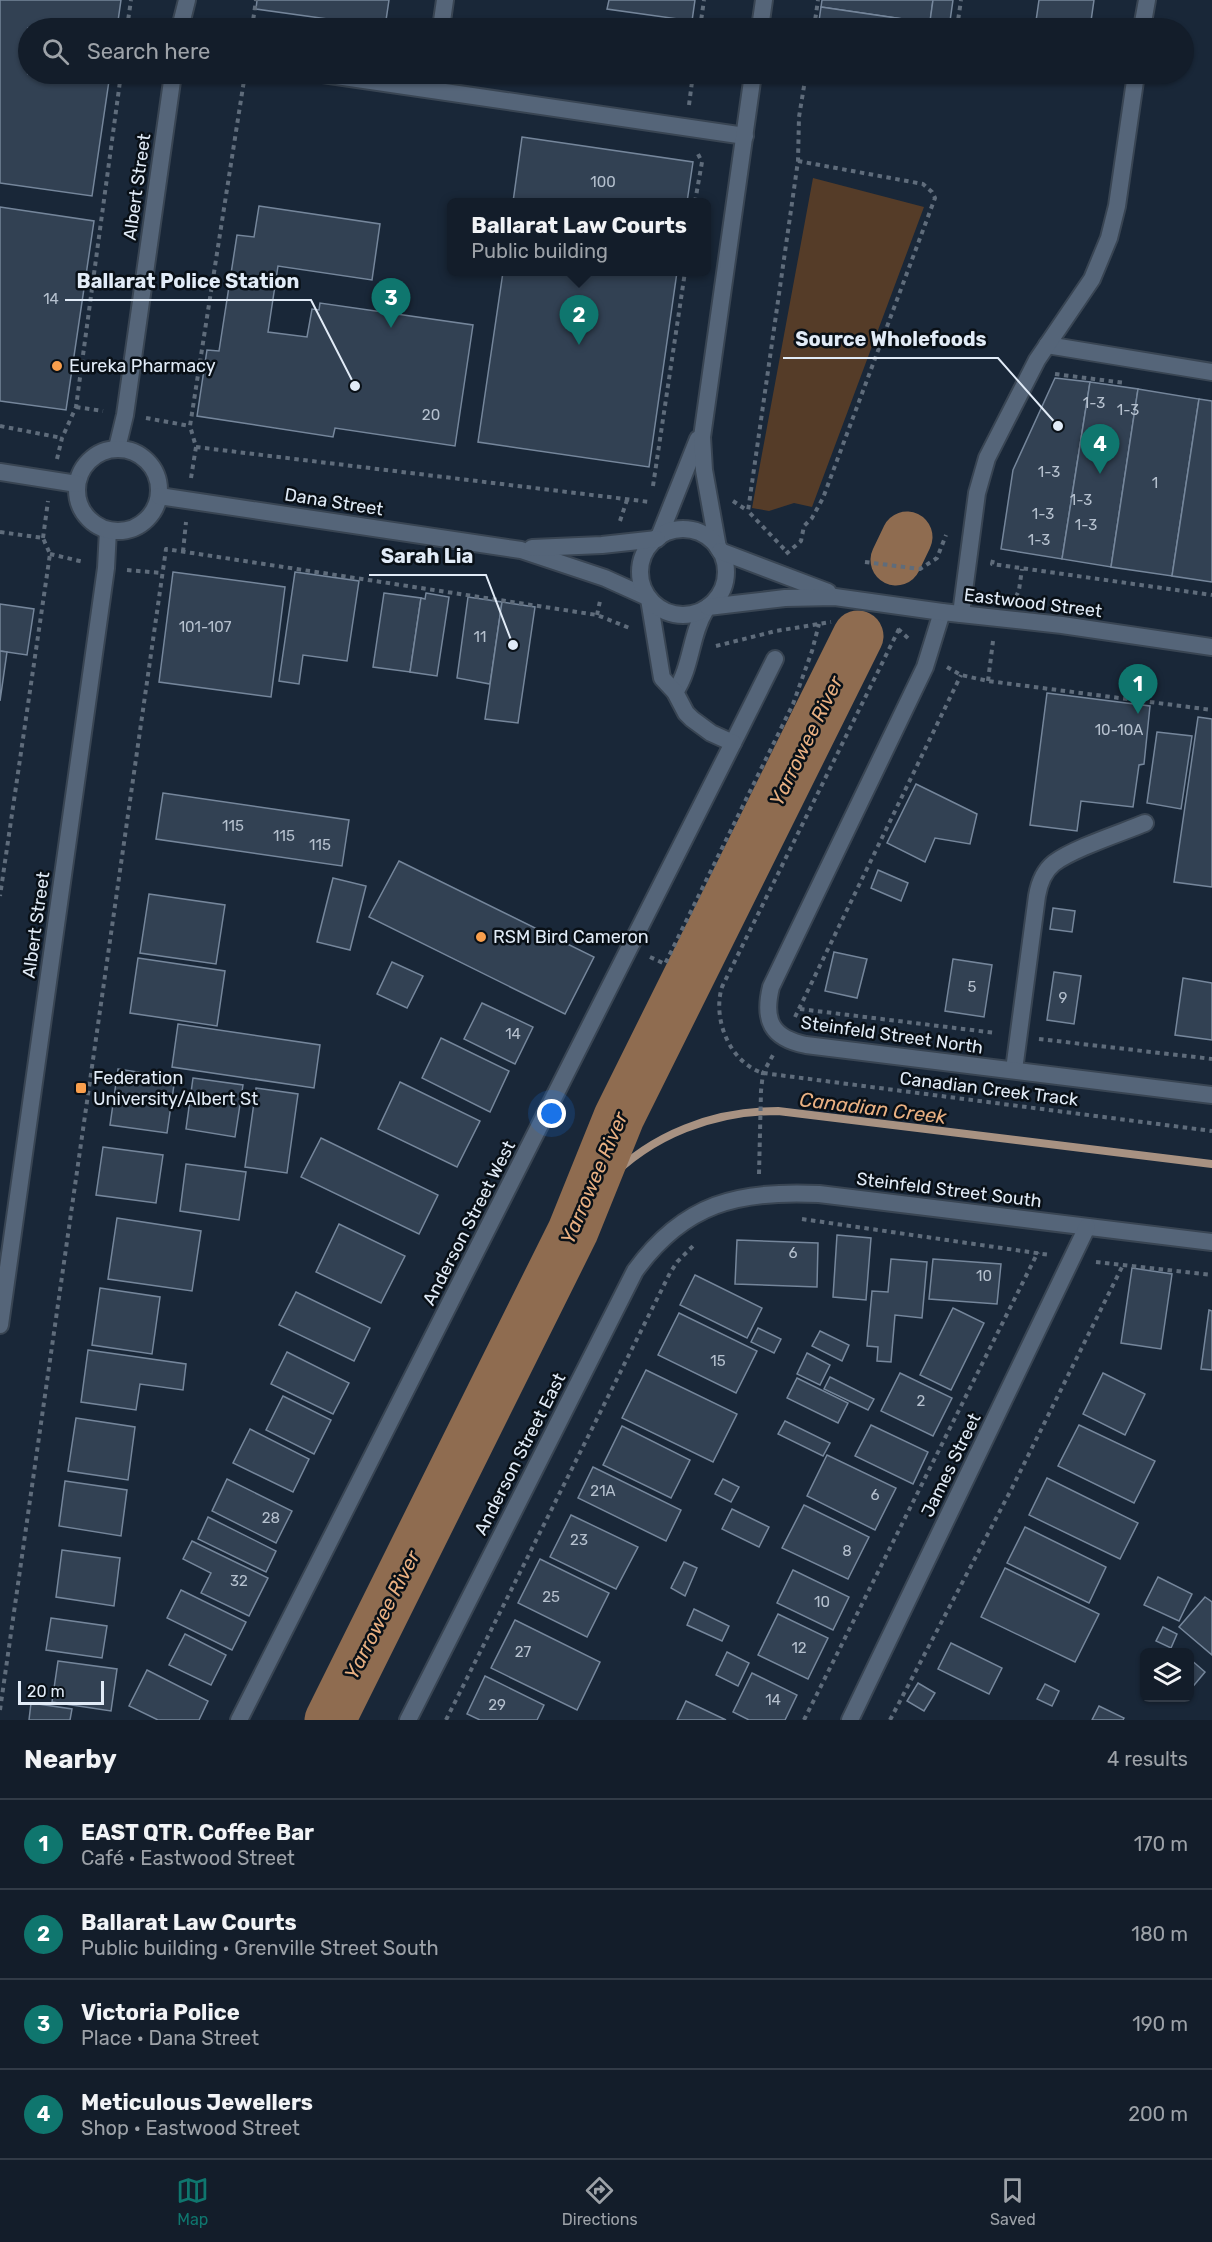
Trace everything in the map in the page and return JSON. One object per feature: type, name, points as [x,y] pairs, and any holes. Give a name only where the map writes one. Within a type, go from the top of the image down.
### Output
[{"type":"street","points":[[181,18],[182,0]]},
{"type":"street","points":[[182,18],[187,0]]},
{"type":"street","points":[[442,18],[445,0]]},
{"type":"street","points":[[761,18],[764,0]]},
{"type":"street","points":[[1144,18],[1147,0]]},
{"type":"street","name":"Albert Street","points":[[117,448],[125,415],[172,84]]},
{"type":"street","points":[[450,84],[745,136]]},
{"type":"street","points":[[675,692],[684,678],[694,634],[707,608],[720,594],[726,577],[702,459],[702,427],[752,84]]},
{"type":"street","points":[[961,614],[983,469],[990,450],[1047,345],[1092,279],[1109,238],[1117,206],[1135,84]]},
{"type":"street","points":[[1047,345],[1212,372]]},
{"type":"street","points":[[658,538],[688,469],[702,427]]},
{"type":"street","points":[[117,448],[133,451],[144,458],[155,470],[159,496],[153,511],[145,521],[136,527],[121,531],[108,530],[95,525],[82,511],[77,499],[77,484],[80,472],[92,458],[103,451],[117,448]]},
{"type":"street","points":[[0,472],[77,484]]},
{"type":"street","name":"Dana Street","points":[[159,496],[504,547],[549,558],[605,578],[648,598]]},
{"type":"street","name":"Albert Street","points":[[0,1325],[106,568],[108,530]]},
{"type":"street","points":[[719,549],[706,536],[691,530],[674,530],[658,538],[646,550],[640,566],[641,582],[648,598],[660,672],[665,682],[675,692],[686,713],[700,726],[733,743]]},
{"type":"street","name":"Dana Street","points":[[504,547],[570,547],[658,538]]},
{"type":"street","name":"Eastwood Street","points":[[719,549],[849,598]]},
{"type":"street","name":"Eastwood Street","points":[[707,608],[798,597],[849,598],[1212,647]]},
{"type":"street","points":[[648,598],[663,610],[680,615],[698,613],[707,608]]},
{"type":"street","name":"Steinfeld Street North","points":[[942,612],[926,667],[771,987],[768,1012],[776,1032],[796,1043],[1212,1095]]},
{"type":"street","name":"Anderson Street West","points":[[239,1720],[775,659]]},
{"type":"street","points":[[1014,1070],[1037,896],[1041,882],[1048,869],[1061,859],[1145,823]]},
{"type":"street","name":"Steinfeld Street South","points":[[687,1221],[714,1205],[758,1194],[819,1194],[1212,1242]]},
{"type":"street","name":"Anderson Street East","points":[[408,1720],[625,1288],[643,1259],[687,1221]]},
{"type":"street","name":"James Street","points":[[850,1720],[1087,1227]]},
{"type":"path","points":[[129,18],[131,0]]},
{"type":"path","points":[[253,18],[256,0]]},
{"type":"path","points":[[701,18],[704,0]]},
{"type":"path","points":[[815,18],[818,0]]},
{"type":"path","points":[[958,18],[961,0]]},
{"type":"path","points":[[0,426],[62,438],[76,407],[120,84]]},
{"type":"path","points":[[183,552],[196,447],[190,426],[243,84]]},
{"type":"path","points":[[692,84],[686,127],[702,162],[697,198]]},
{"type":"path","points":[[798,160],[923,184],[935,198],[823,498],[812,519],[804,526],[801,541],[786,552],[748,511],[798,160],[799,117],[804,84]]},
{"type":"path","points":[[196,447],[650,503],[684,276]]},
{"type":"path","points":[[1049,384],[1054,374]]},
{"type":"path","points":[[0,532],[44,538],[50,554],[0,896]]},
{"type":"path","points":[[865,562],[920,569],[937,558],[946,535]]},
{"type":"path","points":[[0,1710],[166,549],[597,615],[640,632]]},
{"type":"path","points":[[993,553],[992,564],[1212,596]]},
{"type":"path","points":[[776,631],[841,620]]},
{"type":"path","points":[[641,954],[665,964],[794,704],[819,624]]},
{"type":"path","points":[[758,1194],[763,1073],[743,1063],[729,1044],[721,1023],[718,999],[898,629]]},
{"type":"path","points":[[988,681],[992,641]]},
{"type":"path","points":[[800,1009],[961,675],[988,681],[1212,710]]},
{"type":"path","name":"Canadian Creek Track","points":[[763,1073],[1212,1131]]},
{"type":"path","points":[[791,1217],[1073,1259],[1212,1275]]},
{"type":"path","points":[[446,1720],[670,1273],[677,1262],[700,1241]]},
{"type":"path","points":[[804,1720],[1038,1252]]},
{"type":"path","points":[[891,1720],[1012,1488],[1123,1265]]},
{"type":"shaded area","points":[[813,178],[924,207],[812,507],[794,503],[769,511],[752,508]]},
{"type":"building","points":[[0,0],[121,0],[118,18],[18,18],[18,84],[109,84],[92,196],[0,183]]},
{"type":"building","points":[[257,0],[389,0],[386,18],[320,18],[256,9]]},
{"type":"building","points":[[609,0],[695,0],[692,18],[671,18],[607,9]]},
{"type":"building","points":[[822,0],[933,0],[931,18],[896,18],[821,7]]},
{"type":"building","points":[[933,0],[953,0],[950,18],[930,18]]},
{"type":"building","points":[[1039,0],[1094,0],[1091,18],[1036,18]]},
{"type":"building","points":[[821,7],[896,18],[819,18]]},
{"type":"building","points":[[522,137],[693,162],[688,198],[514,198]]},
{"type":"building","points":[[259,206],[380,224],[372,280],[278,266],[268,332],[307,337],[312,309],[319,310],[320,303],[473,325],[455,446],[335,428],[333,437],[197,416],[207,350],[219,351],[237,235],[254,237]]},
{"type":"building","points":[[0,207],[94,221],[66,410],[0,401]]},
{"type":"building","points":[[502,276],[676,276],[649,467],[478,442]]},
{"type":"building","points":[[1055,378],[1090,382],[1062,559],[1001,549],[1013,470]]},
{"type":"building","points":[[1090,382],[1138,389],[1111,567],[1062,559]]},
{"type":"building","points":[[1138,389],[1199,399],[1172,576],[1111,567]]},
{"type":"building","points":[[1199,399],[1212,401],[1212,582],[1172,576]]},
{"type":"building","points":[[173,572],[285,587],[271,697],[159,682]]},
{"type":"building","points":[[295,572],[359,581],[347,661],[303,655],[299,684],[279,681]]},
{"type":"building","points":[[384,593],[421,598],[410,672],[373,667]]},
{"type":"building","points":[[426,593],[449,597],[437,676],[410,672],[421,598],[425,599]]},
{"type":"building","points":[[468,597],[502,602],[490,684],[457,678]]},
{"type":"building","points":[[502,602],[535,607],[518,723],[485,719]]},
{"type":"building","points":[[0,604],[34,609],[27,655],[0,651]]},
{"type":"building","points":[[0,651],[7,652],[0,701]]},
{"type":"building","points":[[1047,693],[1150,706],[1144,764],[1139,765],[1133,807],[1081,801],[1077,831],[1030,825]]},
{"type":"building","points":[[1198,717],[1212,719],[1212,887],[1174,882]]},
{"type":"building","points":[[1157,732],[1192,736],[1181,809],[1147,803]]},
{"type":"building","points":[[916,784],[977,814],[970,844],[935,838],[925,862],[887,843]]},
{"type":"building","points":[[163,793],[349,820],[342,866],[156,839]]},
{"type":"building","name":"RSM Bird Cameron","points":[[399,861],[594,957],[565,1014],[369,917]]},
{"type":"building","points":[[878,870],[908,883],[901,901],[871,888]]},
{"type":"building","points":[[333,878],[366,886],[350,950],[317,942]]},
{"type":"building","points":[[149,894],[225,905],[216,964],[140,953]]},
{"type":"building","points":[[1053,908],[1075,911],[1072,932],[1050,929]]},
{"type":"building","points":[[834,952],[867,959],[857,998],[825,991]]},
{"type":"building","points":[[138,958],[225,971],[217,1026],[130,1013]]},
{"type":"building","points":[[953,959],[992,965],[984,1017],[945,1011]]},
{"type":"building","points":[[392,962],[423,976],[407,1008],[377,994]]},
{"type":"building","points":[[1054,972],[1081,976],[1074,1024],[1047,1020]]},
{"type":"building","points":[[1183,978],[1212,983],[1212,1040],[1175,1035]]},
{"type":"building","points":[[482,1003],[533,1027],[515,1064],[464,1039]]},
{"type":"building","points":[[178,1024],[320,1045],[314,1088],[172,1067]]},
{"type":"building","points":[[441,1038],[509,1071],[490,1112],[422,1078]]},
{"type":"building","points":[[118,1069],[175,1078],[167,1133],[110,1125]]},
{"type":"building","points":[[193,1078],[243,1085],[235,1137],[186,1129]]},
{"type":"building","points":[[400,1082],[480,1121],[457,1167],[378,1129]]},
{"type":"building","points":[[256,1088],[298,1094],[287,1173],[245,1167]]},
{"type":"building","points":[[321,1138],[438,1195],[419,1234],[301,1177]]},
{"type":"building","points":[[103,1147],[163,1155],[156,1203],[96,1195]]},
{"type":"building","points":[[186,1164],[246,1172],[239,1220],[180,1211]]},
{"type":"building","points":[[117,1218],[201,1231],[192,1291],[108,1279]]},
{"type":"building","points":[[339,1224],[405,1256],[381,1303],[316,1272]]},
{"type":"building","points":[[837,1235],[871,1238],[866,1300],[833,1297]]},
{"type":"building","points":[[737,1240],[818,1243],[817,1287],[735,1284]]},
{"type":"building","points":[[891,1259],[927,1262],[922,1318],[895,1315],[891,1362],[877,1361],[878,1347],[867,1346],[872,1291],[888,1292]]},
{"type":"building","points":[[933,1259],[1001,1264],[997,1304],[929,1299]]},
{"type":"building","points":[[1132,1268],[1172,1274],[1161,1349],[1121,1343]]},
{"type":"building","points":[[695,1275],[762,1308],[747,1338],[680,1305]]},
{"type":"building","points":[[100,1288],[160,1297],[152,1354],[92,1345]]},
{"type":"building","points":[[296,1292],[370,1328],[354,1361],[279,1325]]},
{"type":"building","points":[[953,1308],[984,1323],[951,1390],[920,1375]]},
{"type":"building","points":[[1209,1310],[1212,1311],[1212,1370],[1201,1369]]},
{"type":"building","points":[[679,1313],[757,1351],[736,1393],[658,1355]]},
{"type":"building","points":[[758,1328],[781,1339],[774,1353],[751,1342]]},
{"type":"building","points":[[820,1331],[849,1345],[842,1361],[812,1346]]},
{"type":"building","points":[[88,1350],[186,1364],[183,1390],[140,1384],[136,1410],[81,1402]]},
{"type":"building","points":[[287,1352],[349,1383],[333,1414],[271,1384]]},
{"type":"building","points":[[807,1353],[830,1365],[820,1385],[797,1374]]},
{"type":"building","points":[[646,1370],[737,1414],[713,1462],[622,1418]]},
{"type":"building","points":[[900,1373],[952,1398],[933,1436],[881,1411]]},
{"type":"building","points":[[1103,1373],[1145,1394],[1125,1435],[1083,1414]]},
{"type":"building","points":[[830,1377],[874,1399],[868,1410],[824,1389]]},
{"type":"building","points":[[797,1378],[848,1403],[838,1423],[787,1398]]},
{"type":"building","points":[[283,1396],[331,1420],[314,1454],[266,1430]]},
{"type":"building","points":[[76,1418],[135,1427],[128,1480],[68,1471]]},
{"type":"building","points":[[785,1421],[830,1443],[823,1456],[778,1434]]},
{"type":"building","points":[[871,1425],[928,1452],[913,1484],[855,1456]]},
{"type":"building","points":[[1079,1425],[1155,1461],[1134,1503],[1058,1466]]},
{"type":"building","points":[[622,1426],[690,1460],[671,1498],[603,1465]]},
{"type":"building","points":[[250,1429],[309,1459],[293,1492],[233,1463]]},
{"type":"building","points":[[827,1455],[896,1488],[875,1530],[807,1496]]},
{"type":"building","points":[[593,1467],[681,1510],[666,1541],[578,1498]]},
{"type":"building","points":[[1047,1478],[1138,1523],[1120,1559],[1029,1515]]},
{"type":"building","points":[[227,1479],[292,1511],[276,1543],[212,1511]]},
{"type":"building","points":[[723,1479],[739,1487],[731,1502],[715,1494]]},
{"type":"building","points":[[65,1481],[127,1490],[121,1536],[59,1526]]},
{"type":"building","points":[[804,1505],[869,1537],[848,1579],[782,1548]]},
{"type":"building","points":[[732,1509],[769,1527],[759,1547],[722,1529]]},
{"type":"building","points":[[571,1515],[638,1547],[616,1589],[550,1557]]},
{"type":"building","points":[[208,1517],[276,1551],[266,1572],[198,1539]]},
{"type":"building","points":[[1025,1527],[1106,1567],[1089,1603],[1007,1563]]},
{"type":"building","points":[[192,1541],[268,1578],[249,1616],[201,1593],[211,1573],[183,1559]]},
{"type":"building","points":[[62,1550],[120,1558],[114,1606],[56,1597]]},
{"type":"building","points":[[540,1559],[609,1593],[587,1637],[518,1603]]},
{"type":"building","points":[[684,1562],[697,1568],[685,1596],[671,1588]]},
{"type":"building","points":[[1005,1568],[1099,1614],[1075,1662],[981,1617]]},
{"type":"building","points":[[793,1570],[849,1597],[833,1630],[777,1603]]},
{"type":"building","points":[[1158,1577],[1192,1594],[1179,1621],[1144,1605]]},
{"type":"building","points":[[181,1590],[246,1622],[232,1650],[167,1618]]},
{"type":"building","points":[[1205,1597],[1212,1602],[1212,1655],[1179,1627]]},
{"type":"building","points":[[694,1609],[729,1626],[722,1641],[687,1625]]},
{"type":"building","points":[[778,1614],[828,1638],[808,1679],[758,1655]]},
{"type":"building","points":[[51,1618],[107,1626],[102,1658],[46,1650]]},
{"type":"building","points":[[515,1620],[600,1662],[577,1710],[491,1668]]},
{"type":"building","points":[[1163,1627],[1177,1634],[1171,1648],[1156,1641]]},
{"type":"building","points":[[185,1634],[226,1655],[211,1685],[169,1665]]},
{"type":"building","points":[[951,1643],[1002,1668],[989,1694],[938,1669]]},
{"type":"building","points":[[727,1652],[749,1663],[738,1686],[716,1675]]},
{"type":"building","points":[[58,1661],[117,1669],[111,1711],[52,1702]]},
{"type":"building","points":[[1194,1662],[1205,1672],[1194,1685]]},
{"type":"building","points":[[147,1670],[208,1701],[199,1720],[158,1720],[129,1706]]},
{"type":"building","points":[[752,1673],[797,1695],[785,1720],[749,1720],[733,1712]]},
{"type":"building","points":[[485,1676],[544,1705],[537,1720],[480,1720],[467,1714]]},
{"type":"building","points":[[918,1683],[935,1693],[924,1711],[907,1701]]},
{"type":"building","points":[[1045,1684],[1059,1691],[1052,1706],[1037,1699]]},
{"type":"building","points":[[686,1701],[726,1720],[677,1720]]},
{"type":"building","points":[[31,1703],[72,1709],[70,1720],[29,1720]]},
{"type":"building","points":[[1099,1706],[1124,1718],[1123,1720],[1092,1720]]},
{"type":"waterway","name":"Yarrowee River","points":[[896,560],[907,537]]},
{"type":"waterway","name":"Yarrowee River","points":[[330,1720],[573,1231],[619,1117],[858,636]]},
{"type":"waterway","name":"Canadian Creek","points":[[573,1231],[607,1181],[644,1150],[685,1128],[731,1115],[754,1112],[778,1111],[1212,1164]]},
{"type":"place","name":"Victoria Police","points":[[391,328]]},
{"type":"place","name":"Ballarat Law Courts","points":[[579,345]]},
{"type":"place","name":"Eureka Pharmacy","points":[[57,366]]},
{"type":"place","name":"Ballarat Police Station","points":[[355,386]]},
{"type":"place","name":"Source Wholefoods","points":[[1058,426]]},
{"type":"place","name":"Meticulous Jewellers","points":[[1100,474]]},
{"type":"place","name":"Sarah Lia","points":[[513,645]]},
{"type":"place","name":"EAST QTR. Coffee Bar","points":[[1138,714]]},
{"type":"place","name":"RSM Bird Cameron","points":[[481,937]]},
{"type":"place","name":"Federation University/Albert St","points":[[81,1088]]}]
